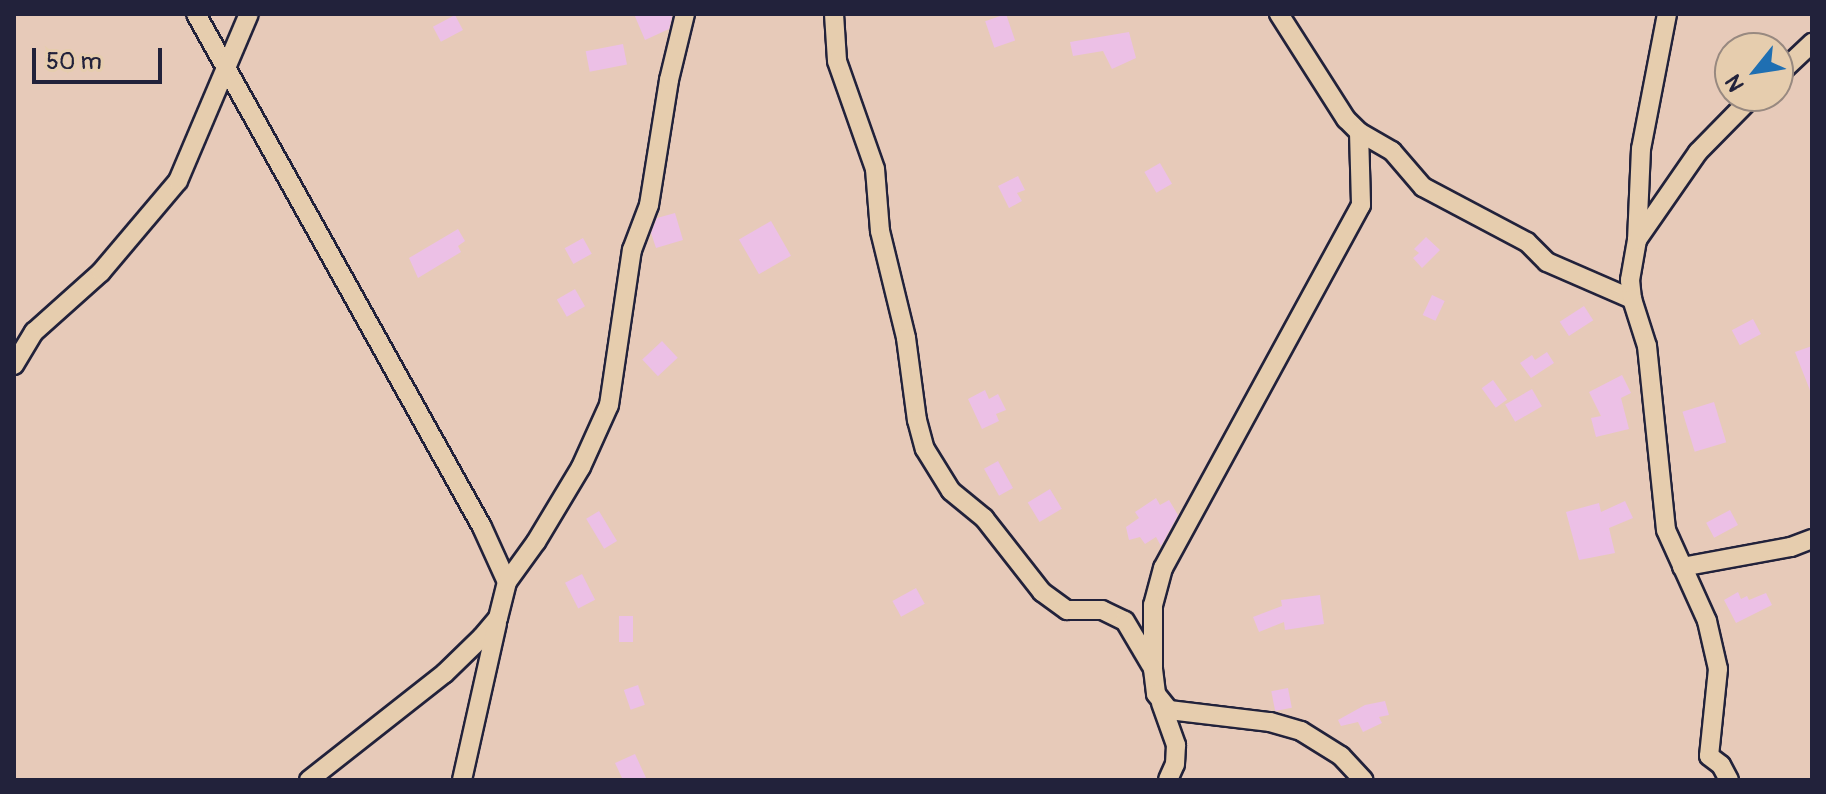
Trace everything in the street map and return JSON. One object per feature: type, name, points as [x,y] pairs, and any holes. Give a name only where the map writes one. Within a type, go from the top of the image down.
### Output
[{"type":"street","points":[[196,14],[482,527],[507,582]]},
{"type":"street","points":[[14,365],[34,332],[101,272],[178,181],[249,14]]},
{"type":"street","points":[[462,780],[507,582],[536,542],[581,467],[609,405],[632,250],[649,205],[669,80],[685,14]]},
{"type":"street","points":[[834,14],[837,61],[875,169],[880,231],[906,338],[917,420],[925,449],[951,491],[984,518],[1042,592],[1067,610],[1102,610],[1125,621],[1153,669]]},
{"type":"street","points":[[1279,14],[1346,119],[1359,132],[1392,151],[1430,191],[1527,242],[1547,262],[1632,299]]},
{"type":"street","points":[[1667,14],[1641,149],[1637,240],[1630,280],[1632,299],[1647,346],[1666,530],[1697,597],[1713,642],[1718,669],[1709,756],[1721,765],[1729,780]]},
{"type":"street","points":[[1794,60],[1812,43]]},
{"type":"street","points":[[1637,240],[1698,152],[1737,112]]},
{"type":"street","points":[[1168,780],[1175,764],[1176,745],[1153,669],[1153,605],[1163,568],[1361,205],[1359,132]]},
{"type":"street","points":[[1682,567],[1791,547],[1812,539]]},
{"type":"street","points":[[309,780],[445,673],[498,618]]},
{"type":"street","points":[[1161,703],[1180,713],[1270,722],[1301,731],[1341,756],[1363,780]]},
{"type":"building","points":[[634,14],[671,14],[669,29],[645,40]]},
{"type":"building","points":[[1006,14],[1015,40],[994,48],[985,21]]},
{"type":"building","points":[[455,15],[463,30],[441,42],[433,27]]},
{"type":"building","points":[[1129,32],[1136,58],[1112,69],[1103,51],[1073,56],[1070,42]]},
{"type":"building","points":[[623,44],[627,65],[590,72],[586,51]]},
{"type":"building","points":[[1160,163],[1172,184],[1156,193],[1144,172]]},
{"type":"building","points":[[1018,176],[1025,190],[1017,193],[1022,201],[1009,208],[998,186]]},
{"type":"building","points":[[675,213],[683,240],[656,248],[651,233],[657,218]]},
{"type":"building","points":[[771,221],[791,256],[759,274],[739,240]]},
{"type":"building","points":[[458,229],[465,241],[458,246],[461,252],[418,278],[409,258]]},
{"type":"building","points":[[1426,237],[1440,250],[1422,268],[1413,258],[1419,253],[1414,249]]},
{"type":"building","points":[[583,238],[592,254],[573,264],[565,248]]},
{"type":"building","points":[[575,289],[585,306],[567,317],[557,300]]},
{"type":"building","points":[[1432,295],[1445,301],[1435,321],[1423,315]]},
{"type":"building","points":[[1584,306],[1593,320],[1569,336],[1560,322]]},
{"type":"building","points":[[1753,319],[1761,334],[1740,345],[1732,330]]},
{"type":"building","points":[[662,341],[678,358],[658,376],[642,359]]},
{"type":"building","points":[[1812,346],[1812,393],[1811,393],[1795,352]]},
{"type":"building","points":[[1547,352],[1554,363],[1531,378],[1520,363],[1532,355],[1535,360]]},
{"type":"building","points":[[1622,375],[1631,393],[1621,398],[1629,429],[1596,437],[1591,418],[1601,416],[1589,392]]},
{"type":"building","points":[[1493,380],[1507,399],[1496,408],[1482,388]]},
{"type":"building","points":[[1532,389],[1542,406],[1515,422],[1505,404]]},
{"type":"building","points":[[985,390],[989,399],[998,394],[1006,410],[996,414],[999,421],[982,429],[968,399]]},
{"type":"building","points":[[1714,402],[1726,442],[1695,452],[1682,412]]},
{"type":"building","points":[[998,461],[1013,488],[999,496],[984,469]]},
{"type":"building","points":[[1050,489],[1062,509],[1040,522],[1028,502]]},
{"type":"building","points":[[1156,498],[1160,505],[1169,500],[1178,515],[1161,546],[1156,537],[1145,544],[1140,537],[1129,540],[1126,527],[1139,518],[1135,512]]},
{"type":"building","points":[[1625,501],[1633,518],[1609,528],[1615,553],[1579,560],[1566,512],[1599,503],[1601,512]]},
{"type":"building","points":[[1730,510],[1738,525],[1714,538],[1706,523]]},
{"type":"building","points":[[599,511],[617,541],[604,549],[586,519]]},
{"type":"building","points":[[582,574],[595,600],[578,608],[565,583]]},
{"type":"building","points":[[916,588],[925,604],[901,617],[892,601]]},
{"type":"building","points":[[1738,592],[1741,599],[1747,596],[1749,600],[1766,593],[1772,605],[1736,623],[1724,600]]},
{"type":"building","points":[[1320,595],[1324,624],[1285,630],[1284,622],[1259,632],[1253,617],[1282,606],[1281,600]]},
{"type":"building","points":[[619,616],[633,616],[633,642],[619,642]]},
{"type":"building","points":[[638,685],[645,705],[631,710],[624,690]]},
{"type":"building","points":[[1288,688],[1292,708],[1275,711],[1271,691]]},
{"type":"building","points":[[1385,701],[1389,715],[1379,717],[1382,723],[1363,732],[1358,722],[1341,726],[1338,720],[1365,705]]},
{"type":"building","points":[[635,754],[647,780],[623,780],[615,763]]}]
